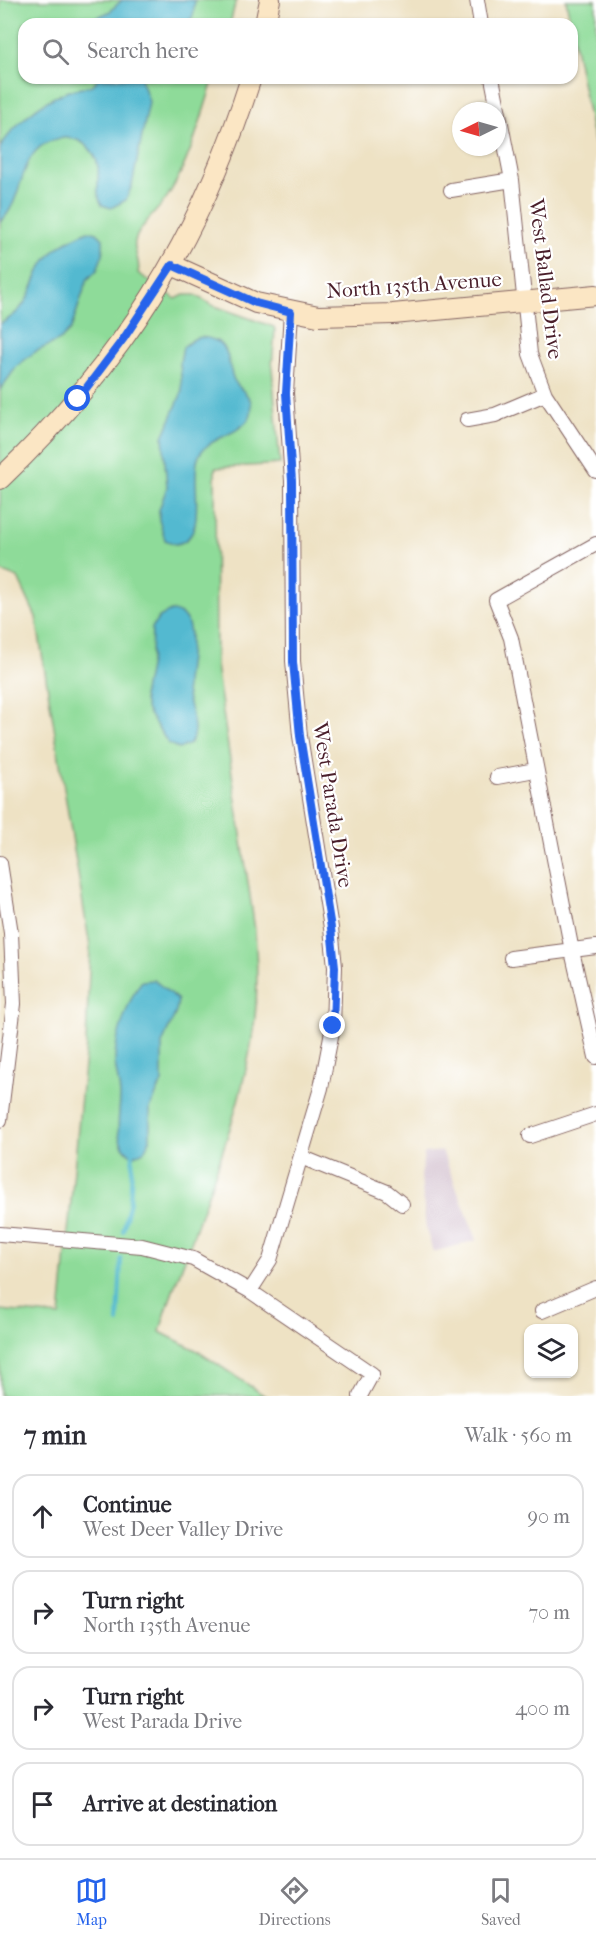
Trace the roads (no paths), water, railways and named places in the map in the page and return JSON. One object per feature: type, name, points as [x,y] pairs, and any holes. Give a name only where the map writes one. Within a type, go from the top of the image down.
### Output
[{"type":"street","points":[[266,18],[270,0]]},
{"type":"street","points":[[477,0],[481,18]]},
{"type":"street","points":[[0,479],[63,416],[97,375],[172,265],[221,165],[249,84]]},
{"type":"street","name":"West Ballad Drive","points":[[493,84],[512,180],[530,354],[545,394],[596,471]]},
{"type":"street","points":[[451,190],[512,180]]},
{"type":"street","name":"North 135th Avenue","points":[[172,265],[256,303],[318,316],[360,317],[596,295]]},
{"type":"street","name":"West Parada Drive","points":[[250,1291],[270,1260],[321,1088],[333,1026],[335,967],[331,928],[300,736],[293,662],[292,481],[286,393],[291,312]]},
{"type":"street","points":[[467,420],[495,415],[545,394]]},
{"type":"street","points":[[596,544],[496,600],[511,638],[535,770],[596,1057]]},
{"type":"street","points":[[497,777],[535,770]]},
{"type":"street","points":[[0,863],[11,933],[14,1004],[0,1120]]},
{"type":"street","points":[[511,958],[596,946]]},
{"type":"street","points":[[530,1136],[596,1114]]},
{"type":"street","points":[[301,1157],[387,1192],[402,1204]]},
{"type":"street","points":[[0,1234],[142,1246],[172,1252],[216,1270],[372,1374],[360,1396]]},
{"type":"street","points":[[542,1311],[596,1288]]},
{"type":"water","points":[[122,0],[195,0],[192,18],[94,18],[109,12]]},
{"type":"water","points":[[94,84],[143,84],[149,102],[132,185],[126,200],[111,208],[102,205],[98,193],[98,167],[94,155],[81,142],[64,138],[48,142],[29,160],[9,212],[0,222],[0,148],[20,123],[47,101],[66,92]]},
{"type":"water","points":[[88,231],[97,233],[103,239],[103,254],[97,270],[87,280],[71,329],[60,340],[35,352],[17,366],[0,390],[0,324],[21,308],[38,273],[52,253],[64,243]]},
{"type":"water","points":[[202,337],[216,341],[223,346],[234,380],[250,399],[251,411],[249,418],[242,426],[207,446],[198,458],[196,521],[186,540],[175,544],[165,540],[159,520],[159,510],[167,487],[163,437],[182,392],[180,362],[183,347],[194,339]]},
{"type":"water","points":[[171,611],[181,614],[190,632],[186,690],[194,731],[190,744],[179,749],[168,743],[147,711],[143,697],[151,657],[152,628],[159,617]]},
{"type":"water","points":[[154,980],[178,1000],[176,1012],[162,1044],[162,1082],[150,1108],[150,1139],[144,1151],[133,1156],[126,1151],[119,1137],[120,1096],[115,1064],[117,1040],[137,988],[142,981]]},
{"type":"waterway","points":[[123,1231],[130,1201],[133,1152]]},
{"type":"waterway","points":[[118,1322],[121,1259]]}]
